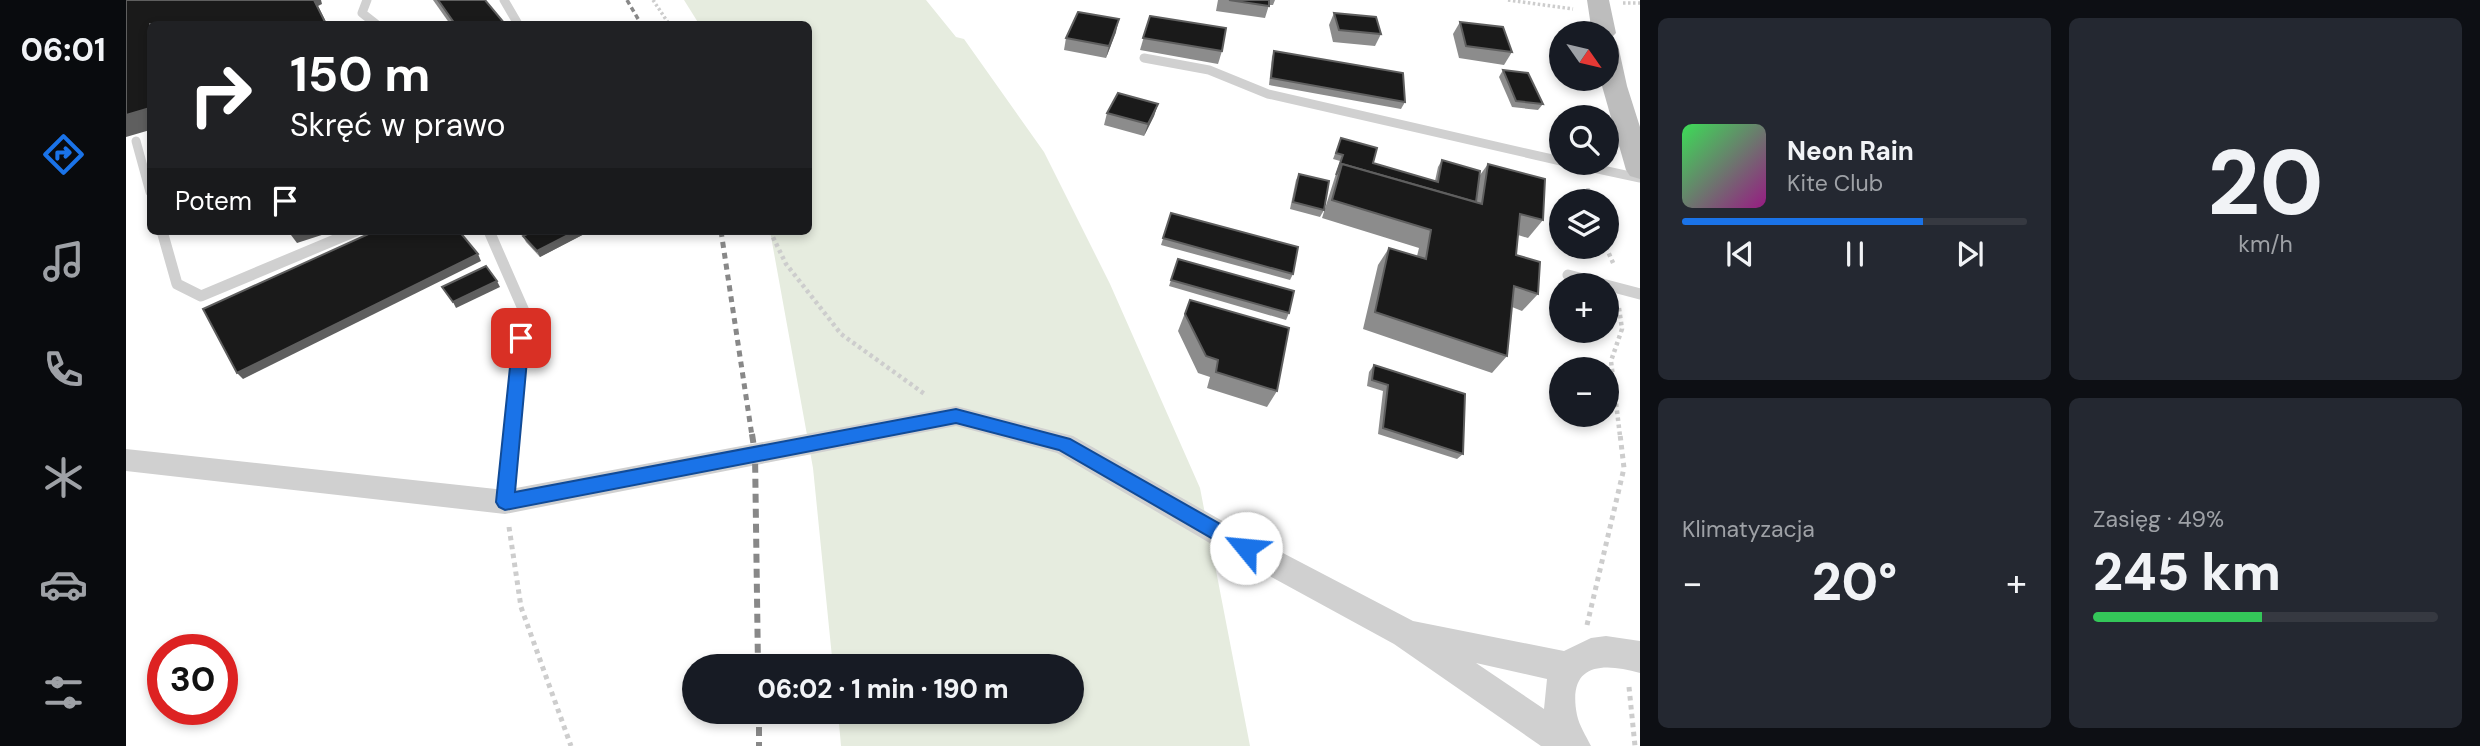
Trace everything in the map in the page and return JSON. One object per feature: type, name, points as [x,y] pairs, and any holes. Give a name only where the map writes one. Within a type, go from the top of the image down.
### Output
[{"type":"street","points":[[1616,91],[1640,170]]},
{"type":"street","points":[[126,460],[505,502],[956,416],[1064,444],[1223,536],[1405,633],[1572,746]]},
{"type":"street","points":[[1405,633],[1566,667]]},
{"type":"street","points":[[1572,746],[1561,719],[1558,690],[1566,667],[1582,655],[1628,648]]},
{"type":"lane","points":[[367,0],[362,13],[372,21]]},
{"type":"lane","points":[[504,0],[516,21]]},
{"type":"lane","points":[[1144,58],[1222,74],[1268,94],[1549,158]]},
{"type":"lane","points":[[136,141],[147,181]]},
{"type":"lane","points":[[1619,174],[1640,178]]},
{"type":"lane","points":[[163,235],[177,284],[201,296],[346,235]]},
{"type":"lane","points":[[491,235],[524,311],[505,502]]},
{"type":"lane","points":[[1619,289],[1640,294]]},
{"type":"path","points":[[653,0],[667,21]]},
{"type":"path","points":[[1508,0],[1601,15]]},
{"type":"path","points":[[773,235],[786,264],[841,334],[956,416]]},
{"type":"path","points":[[1619,304],[1622,329],[1619,338]]},
{"type":"path","points":[[1617,343],[1611,361],[1624,468],[1586,623],[1628,648],[1635,746]]},
{"type":"path","points":[[505,502],[521,607],[571,746]]},
{"type":"shaded area","points":[[684,0],[926,0],[956,37],[964,39],[1044,152],[1110,284],[1200,488],[1250,746],[841,746],[839,724],[1084,724],[1084,654],[832,654],[813,468],[771,235],[812,235],[812,21],[697,21]]},
{"type":"building","points":[[126,0],[314,0],[324,21],[147,21],[147,109],[126,115]]},
{"type":"building","points":[[438,0],[485,0],[502,21],[453,21]]},
{"type":"building","points":[[1229,0],[1269,0],[1269,6]]},
{"type":"building","points":[[1078,12],[1119,19],[1109,46],[1066,38]]},
{"type":"building","points":[[1334,13],[1376,17],[1381,34],[1339,30]]},
{"type":"building","points":[[1150,16],[1226,28],[1222,51],[1143,38]]},
{"type":"building","points":[[1460,22],[1503,27],[1512,52],[1466,46]]},
{"type":"building","points":[[1274,51],[1403,73],[1405,102],[1271,78]]},
{"type":"building","points":[[1503,70],[1528,73],[1543,104],[1516,101]]},
{"type":"building","points":[[1118,93],[1158,104],[1148,124],[1107,113]]},
{"type":"building","points":[[1341,138],[1377,148],[1373,163],[1438,182],[1442,160],[1480,171],[1476,202],[1342,164],[1336,175],[1343,155],[1336,153]]},
{"type":"building","points":[[1342,164],[1482,204],[1488,164],[1545,179],[1543,220],[1520,214],[1516,255],[1540,262],[1538,294],[1514,286],[1507,356],[1375,312],[1389,248],[1426,259],[1431,230],[1332,200]]},
{"type":"building","points":[[1299,174],[1329,181],[1324,210],[1293,202]]},
{"type":"building","points":[[1171,213],[1298,247],[1293,274],[1163,238]]},
{"type":"building","points":[[366,235],[462,235],[478,254],[237,373],[203,309]]},
{"type":"building","points":[[525,235],[568,235],[537,251],[523,236]]},
{"type":"building","points":[[1178,259],[1294,291],[1289,313],[1171,280]]},
{"type":"building","points":[[486,266],[497,281],[453,302],[442,287]]},
{"type":"building","points":[[1190,300],[1289,328],[1277,391],[1216,372],[1218,360],[1206,356],[1185,314]]},
{"type":"building","points":[[1374,365],[1465,394],[1463,454],[1383,428],[1388,385],[1372,380]]},
{"type":"railway","points":[[627,0],[639,21]]},
{"type":"railway","points":[[722,235],[752,436]]},
{"type":"railway","points":[[752,434],[755,454],[758,654]]},
{"type":"railway","points":[[759,724],[759,746]]},
{"type":"route","points":[[521,338],[505,502],[956,416],[1064,444],[1246,548]]}]
